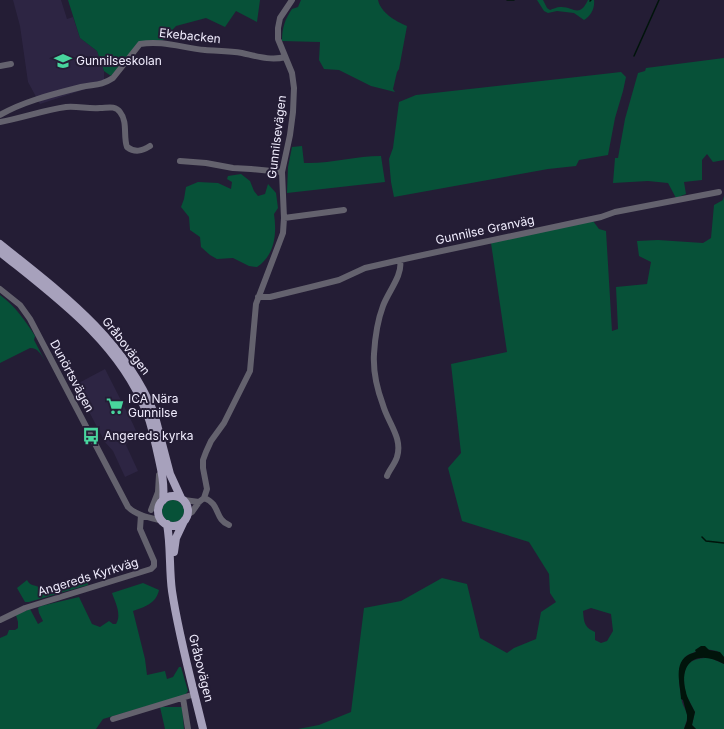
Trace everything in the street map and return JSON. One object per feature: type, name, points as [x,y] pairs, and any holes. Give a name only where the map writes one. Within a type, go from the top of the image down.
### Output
[{"type":"main road","name":"Gråbovägen","points":[[0,244],[80,310],[95,324],[123,358],[136,377],[154,413],[170,474],[182,499]]},
{"type":"main road","name":"Gråbovägen","points":[[0,252],[72,310],[88,326],[115,358],[135,388],[146,412],[160,466],[164,487],[161,503]]},
{"type":"main road","points":[[170,496],[182,499],[188,507],[186,518],[174,525],[165,523],[160,516],[161,503],[170,496]]},
{"type":"main road","name":"Gråbovägen","points":[[176,613],[174,545],[186,518]]},
{"type":"main road","name":"Gråbovägen","points":[[165,523],[170,538],[172,590],[180,635],[204,729]]},
{"type":"street","name":"Gunnilsevägen","points":[[202,500],[207,489],[203,460],[211,441],[224,423],[250,371],[256,304],[283,233],[284,218],[282,172],[290,135],[294,88],[292,73],[278,38],[278,28],[280,18],[292,0]]},
{"type":"street","name":"Ekebacken","points":[[0,115],[24,103],[87,85],[98,85],[107,82],[113,78],[140,44],[173,44],[205,50],[241,53],[261,57],[285,57]]},
{"type":"street","points":[[0,66],[11,64]]},
{"type":"street","points":[[0,122],[64,108],[81,106],[100,108],[113,107],[119,110],[122,115],[125,124],[127,147],[134,151],[138,151],[144,150],[150,146]]},
{"type":"street","points":[[180,161],[206,163],[233,168],[282,172]]},
{"type":"street","name":"Gunnilse Granväg","points":[[258,297],[270,297],[339,280],[365,268],[601,217],[615,212],[719,192]]},
{"type":"street","points":[[284,218],[344,210]]},
{"type":"street","points":[[387,476],[397,458],[397,436],[383,406],[375,372],[374,344],[378,322],[384,304],[400,270],[400,261]]},
{"type":"street","name":"Dunörtsvägen","points":[[0,289],[20,306],[30,319],[124,499],[134,512],[165,523]]},
{"type":"street","points":[[151,510],[158,492],[160,466]]},
{"type":"street","points":[[182,499],[212,502],[220,519],[229,525]]},
{"type":"street","points":[[186,518],[202,500]]},
{"type":"street","points":[[143,516],[161,503]]},
{"type":"street","name":"Angereds Kyrkväg","points":[[0,620],[25,608],[151,569],[154,566],[154,561],[140,529],[143,516]]},
{"type":"street","points":[[113,719],[195,694]]},
{"type":"street","points":[[183,698],[188,729]]},
{"type":"shaded area","name":"Gunnilseskolan","points":[[13,0],[61,0],[67,19],[73,17],[80,38],[97,51],[104,71],[104,80],[95,86],[40,104],[28,82],[20,26]]},
{"type":"shaded area","points":[[105,369],[136,431],[126,445],[138,471],[125,477],[113,451],[105,442],[75,385]]},
{"type":"shaded area","points":[[701,646],[705,646],[709,650],[720,652],[724,657],[724,664],[706,658],[698,658],[687,666],[684,682],[686,694],[695,712],[692,725],[696,729],[684,729],[687,721],[687,715],[683,700],[681,699],[679,668],[684,658],[696,652],[695,650]]},
{"type":"green space","points":[[68,0],[260,0],[257,22],[236,11],[225,27],[206,18],[176,26],[163,40],[140,42],[111,76],[104,71],[97,51],[80,38]]},
{"type":"green space","points":[[301,0],[378,0],[385,13],[407,26],[399,69],[393,89],[395,92],[371,86],[339,70],[324,69],[319,60],[320,42],[282,41],[283,28],[287,16],[292,9],[298,7]]},
{"type":"green space","points":[[537,0],[543,0],[547,8],[550,10],[565,7],[579,10],[585,6],[588,0],[594,0],[594,3],[591,14],[584,20],[574,13],[557,11],[548,13],[544,11]]},
{"type":"green space","points":[[724,58],[724,160],[713,162],[707,154],[702,160],[702,180],[684,182],[686,194],[676,198],[668,183],[648,181],[613,183],[615,158],[618,158],[625,119],[638,73],[645,71],[646,68]]},
{"type":"green space","points":[[621,72],[626,77],[615,118],[608,155],[579,160],[576,166],[548,169],[394,197],[389,159],[393,148],[399,102],[416,95]]},
{"type":"green space","points":[[302,146],[304,163],[381,156],[385,182],[287,193],[288,167],[292,147]]},
{"type":"green space","points":[[241,174],[250,181],[258,196],[265,194],[268,184],[276,193],[278,208],[274,214],[275,236],[268,256],[257,267],[249,266],[233,258],[217,259],[210,255],[201,247],[200,237],[190,230],[189,217],[181,207],[186,187],[198,182],[218,183],[231,189],[232,182],[227,179],[228,176]]},
{"type":"green space","points":[[724,196],[724,657],[717,651],[701,648],[685,657],[682,662],[679,673],[679,685],[682,702],[687,712],[687,720],[684,729],[298,729],[319,725],[351,712],[364,608],[401,601],[442,578],[467,584],[480,638],[507,653],[514,648],[536,639],[541,612],[556,602],[550,593],[549,574],[529,542],[462,521],[448,468],[461,453],[451,364],[507,352],[491,243],[593,221],[599,229],[606,231],[612,331],[618,329],[616,287],[647,284],[651,262],[639,256],[637,241],[658,240],[703,243],[711,238],[714,205],[723,200]],"holes":[[[591,608],[611,614],[613,631],[607,641],[601,643],[595,640],[595,632],[585,624],[583,611]]]},
{"type":"green space","points":[[0,295],[15,309],[27,324],[35,336],[34,340],[45,361],[37,350],[30,348],[0,363]]},
{"type":"green space","points":[[173,500],[181,503],[184,511],[181,519],[173,522],[165,519],[162,511],[165,503]]},
{"type":"green space","points":[[27,580],[32,585],[49,590],[69,588],[88,582],[88,585],[25,602],[17,588]]},
{"type":"green space","points":[[143,583],[159,590],[152,602],[133,611],[145,659],[147,675],[165,671],[167,679],[173,677],[179,667],[181,667],[188,691],[185,695],[103,719],[96,729],[0,729],[0,638],[7,635],[9,630],[15,630],[18,628],[16,615],[30,609],[38,624],[43,621],[38,608],[41,606],[79,597],[92,624],[100,627],[109,621],[116,624],[118,620],[118,612],[112,593]]},
{"type":"green space","points":[[710,658],[724,664],[724,729],[696,729],[692,725],[695,712],[685,692],[685,671],[689,663],[692,661],[696,659]]},
{"type":"green space","points":[[160,707],[182,707],[184,729],[165,729]]},
{"type":"waterway","points":[[507,0],[514,0]]},
{"type":"waterway","points":[[634,56],[659,0]]},
{"type":"waterway","points":[[702,537],[706,541],[724,543]]},
{"type":"place","name":"Gunnilseskolan","points":[[63,61]]},
{"type":"place","name":"ICA Nära Gunnilse","points":[[115,406]]},
{"type":"place","name":"Angereds kyrka","points":[[91,436]]}]
